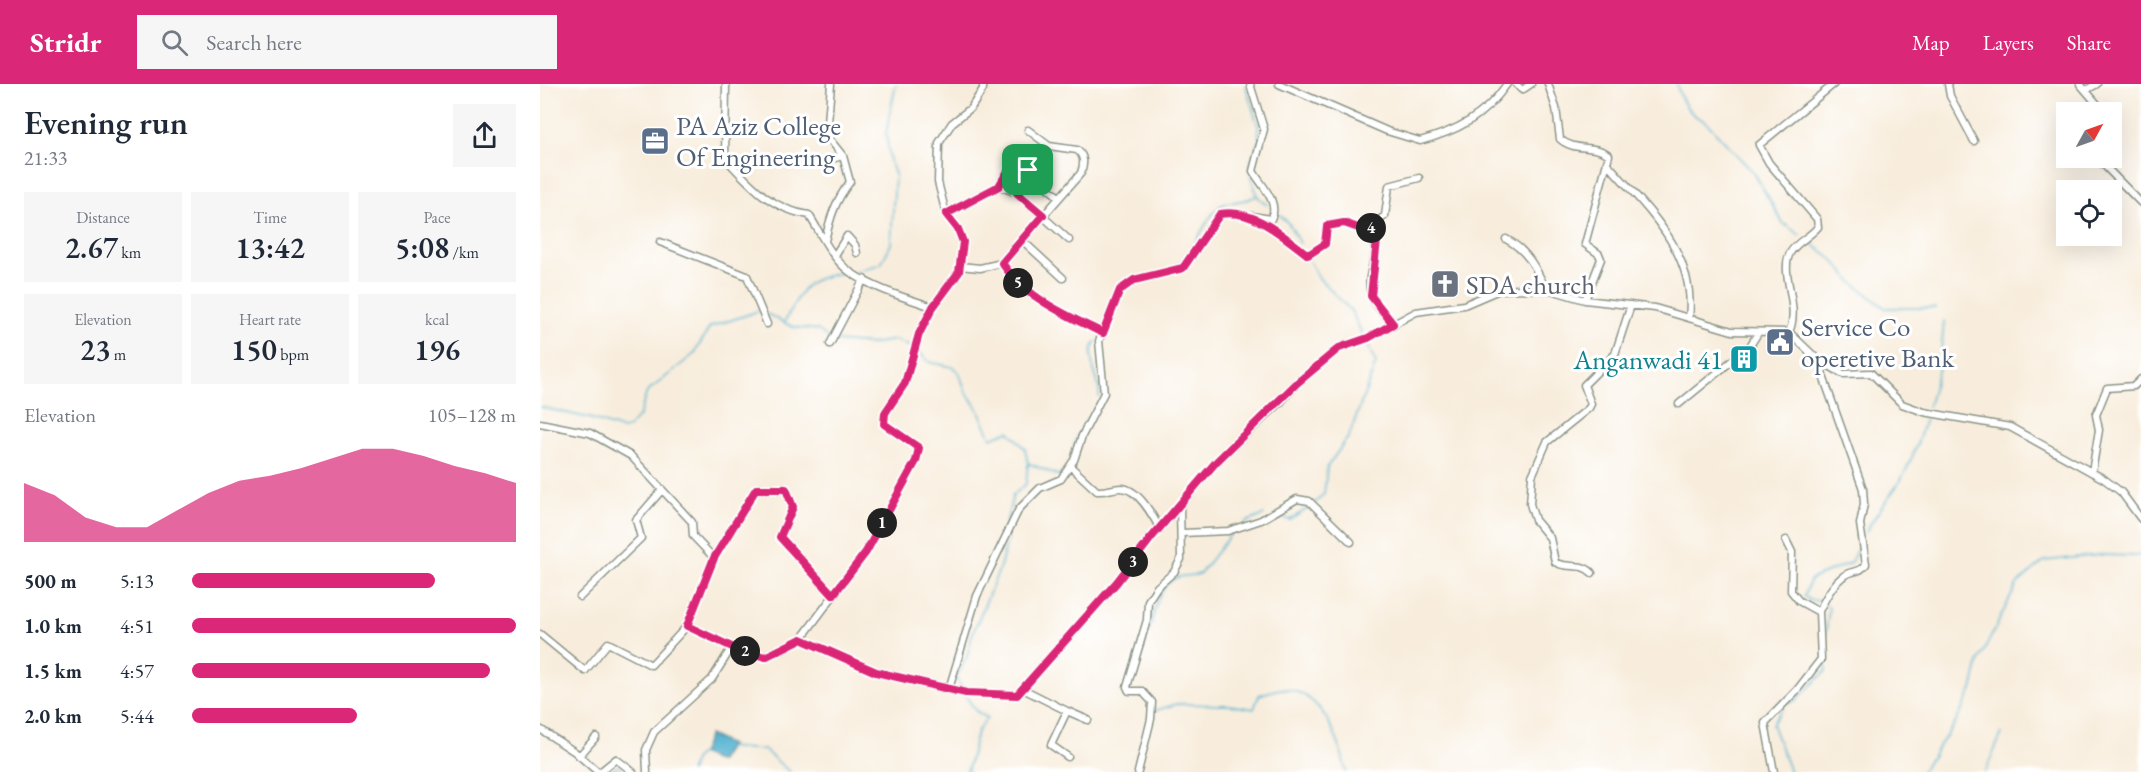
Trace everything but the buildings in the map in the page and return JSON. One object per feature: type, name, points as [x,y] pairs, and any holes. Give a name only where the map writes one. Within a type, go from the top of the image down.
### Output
[{"type":"street","points":[[726,84],[725,158],[763,198],[792,212],[809,215],[835,255],[850,272],[892,294],[933,307]]},
{"type":"street","points":[[825,241],[837,198],[850,182],[843,156],[827,136],[831,84]]},
{"type":"street","points":[[687,626],[732,647],[765,657],[801,639],[866,552],[916,461],[919,448],[884,424],[885,413],[905,383],[914,348],[933,307],[947,291],[960,266],[963,242],[958,229],[946,214],[938,182],[939,143],[952,123],[970,108],[983,89],[983,84]]},
{"type":"street","points":[[1249,216],[1271,219],[1274,213],[1269,194],[1253,171],[1264,129],[1250,84]]},
{"type":"street","points":[[1279,84],[1387,130],[1420,141],[1440,133],[1455,131],[1479,116],[1507,84]]},
{"type":"street","points":[[1516,84],[1522,90],[1531,84]]},
{"type":"street","points":[[1548,84],[1555,103],[1560,139],[1576,147],[1607,152],[1609,155],[1585,244],[1599,254],[1601,259],[1585,300]]},
{"type":"street","points":[[1789,332],[1794,322],[1786,265],[1791,251],[1818,227],[1817,219],[1769,164],[1759,145],[1834,84]]},
{"type":"street","points":[[1948,84],[1950,96],[1974,141]]},
{"type":"street","points":[[2080,84],[2096,102]]},
{"type":"street","points":[[2086,90],[2097,84]]},
{"type":"street","points":[[960,266],[980,268],[1002,263],[1081,172],[1083,158],[1077,150],[1050,146],[1028,130]]},
{"type":"street","points":[[831,159],[843,156]]},
{"type":"street","points":[[1607,163],[1662,224],[1676,248],[1689,295],[1689,318]]},
{"type":"street","points":[[946,214],[999,186],[1008,171],[1018,164],[1059,197]]},
{"type":"street","points":[[2107,168],[2141,203]]},
{"type":"street","points":[[1017,193],[1032,175]]},
{"type":"street","points":[[949,689],[977,596],[1019,509],[1040,488],[1061,479],[1070,466],[1104,393],[1099,341],[1120,290],[1134,280],[1183,268],[1220,214],[1236,211],[1249,216],[1308,255],[1325,244],[1327,226],[1344,223],[1371,230],[1385,216],[1389,186],[1419,178]]},
{"type":"street","points":[[999,186],[1017,193],[1069,240]]},
{"type":"street","points":[[1371,230],[1377,240],[1371,296],[1393,324]]},
{"type":"street","points":[[835,255],[847,236],[855,245],[857,253]]},
{"type":"street","points":[[1506,239],[1520,246],[1546,290]]},
{"type":"street","points":[[1023,241],[1063,278]]},
{"type":"street","points":[[660,242],[747,276],[767,324]]},
{"type":"street","points":[[1002,263],[1010,276],[1050,307],[1103,333]]},
{"type":"street","points":[[830,344],[864,279]]},
{"type":"street","points":[[801,639],[876,672],[966,693],[1017,695],[1111,590],[1216,462],[1297,383],[1339,348],[1368,338],[1416,312],[1464,305],[1500,290],[1546,290],[1585,300],[1655,308],[1722,329],[1758,333],[1789,332],[1821,362],[1843,374],[1871,374],[1902,404],[1924,412],[2010,427],[2092,472],[2121,492],[2141,519]]},
{"type":"street","points":[[1592,573],[1579,566],[1560,566],[1555,562],[1550,536],[1535,520],[1530,504],[1532,476],[1547,442],[1589,408],[1591,404],[1584,385],[1615,354],[1631,305]]},
{"type":"street","points":[[1679,404],[1750,346],[1758,333]]},
{"type":"street","points":[[1774,772],[1765,723],[1797,690],[1821,659],[1819,614],[1838,581],[1846,574],[1861,570],[1866,564],[1860,524],[1864,504],[1863,489],[1823,376],[1821,362]]},
{"type":"street","points":[[2092,472],[2099,430],[2096,415],[2107,388],[2134,386],[2141,379]]},
{"type":"street","points":[[540,423],[590,433],[631,456],[692,522],[693,536],[714,558]]},
{"type":"street","points":[[1070,466],[1097,491],[1120,488],[1128,490],[1150,512],[1160,529]]},
{"type":"street","points":[[540,634],[585,670],[608,643],[651,665],[687,626],[714,558],[756,489],[786,489],[793,507],[780,537],[833,595]]},
{"type":"street","points":[[580,597],[641,538],[636,520],[661,491]]},
{"type":"street","points":[[1182,533],[1228,531],[1261,520],[1297,499],[1309,501],[1351,542]]},
{"type":"street","points":[[1138,772],[1151,719],[1152,702],[1146,693],[1129,691],[1127,687],[1147,620],[1148,601],[1178,566],[1182,533],[1180,506]]},
{"type":"street","points":[[1786,540],[1792,552],[1791,591],[1799,601],[1819,614]]},
{"type":"street","points":[[647,772],[646,750],[654,732],[712,680],[732,647]]},
{"type":"street","points":[[1023,689],[1088,720]]},
{"type":"street","points":[[1067,711],[1051,745],[1068,758]]},
{"type":"street","points":[[540,729],[599,772],[616,759],[633,772]]},
{"type":"street","points":[[579,756],[596,736]]},
{"type":"water","points":[[709,735],[730,745],[719,762],[701,754]]},
{"type":"waterway","points":[[855,271],[881,264],[891,244],[895,174],[890,161],[886,133],[896,84]]},
{"type":"waterway","points":[[1245,84],[1258,125],[1259,138]]},
{"type":"waterway","points":[[1677,84],[1686,106],[1694,115],[1705,121],[1754,173],[1783,223],[1800,235]]},
{"type":"waterway","points":[[1175,267],[1188,254],[1206,223],[1221,205],[1247,200],[1257,195],[1249,168],[1258,142]]},
{"type":"waterway","points":[[1257,196],[1267,205]]},
{"type":"waterway","points":[[1280,215],[1289,224],[1300,243]]},
{"type":"waterway","points":[[1810,242],[1833,260],[1852,282],[1885,308],[1936,308]]},
{"type":"waterway","points":[[1310,262],[1318,277],[1352,312],[1362,334]]},
{"type":"waterway","points":[[785,321],[807,285],[822,277],[847,272]]},
{"type":"waterway","points":[[540,407],[589,418],[621,429],[628,428],[639,416],[647,392],[694,354],[710,327],[759,311]]},
{"type":"waterway","points":[[767,314],[793,327],[818,330],[830,339]]},
{"type":"waterway","points":[[1928,407],[1940,364],[1944,321]]},
{"type":"waterway","points":[[835,341],[871,344],[895,340],[911,347]]},
{"type":"waterway","points":[[1096,341],[1091,356],[1099,397]]},
{"type":"waterway","points":[[1314,504],[1324,494],[1327,467],[1349,436],[1376,363],[1367,344]]},
{"type":"waterway","points":[[918,351],[929,362],[952,367],[959,372],[965,390],[979,411],[991,438],[1009,431],[1025,449],[1028,463]]},
{"type":"waterway","points":[[1866,532],[1907,468],[1925,418]]},
{"type":"waterway","points":[[1071,459],[1077,437],[1087,419]]},
{"type":"waterway","points":[[1004,532],[1013,495],[1026,484],[1028,463],[1057,475],[1063,473]]},
{"type":"waterway","points":[[1275,515],[1290,520],[1310,507]]},
{"type":"waterway","points":[[1244,523],[1264,515]]},
{"type":"waterway","points":[[1142,646],[1150,629],[1158,599],[1168,583],[1182,576],[1200,574],[1233,531]]},
{"type":"waterway","points":[[962,689],[956,677],[967,657],[972,635],[999,570],[1008,538]]},
{"type":"waterway","points":[[1822,601],[1809,600],[1804,596],[1811,579],[1850,563],[1859,546]]},
{"type":"waterway","points":[[1921,772],[1956,722],[1972,690],[1979,661],[2017,584],[2044,561],[2099,555],[2137,556],[2141,552]]},
{"type":"waterway","points":[[1789,703],[1795,701],[1826,671],[1825,641],[1829,608],[1825,604]]},
{"type":"waterway","points":[[1135,671],[1140,653]]},
{"type":"waterway","points":[[1154,711],[1177,704],[1229,705],[1254,709],[1259,695],[1279,689],[1296,692],[1308,698],[1327,719],[1334,732],[1346,772]]},
{"type":"waterway","points":[[965,695],[976,711],[987,718],[977,732],[967,772]]},
{"type":"waterway","points":[[1783,708],[1772,724],[1790,772]]},
{"type":"waterway","points":[[1145,730],[1149,715]]},
{"type":"waterway","points":[[1985,772],[2002,733]]},
{"type":"waterway","points":[[1137,762],[1143,738]]},
{"type":"waterway","points":[[727,747],[764,750],[790,772]]},
{"type":"waterway","points":[[690,772],[694,760],[701,753]]},
{"type":"waterway","points":[[609,772],[617,766],[626,772]]},
{"type":"place","name":"PA Aziz College Of Engineering","points":[[655,141]]},
{"type":"place","name":"SDA church","points":[[1445,284]]},
{"type":"place","name":"Service Co operetive Bank","points":[[1780,342]]},
{"type":"place","name":"Anganwadi 41","points":[[1744,359]]},
{"type":"route","points":[[1018,164],[1028,170],[1032,175],[1017,193],[1043,215],[1002,263],[1010,276],[1050,307],[1103,333],[1115,308],[1120,290],[1134,280],[1183,268],[1206,231],[1220,214],[1236,211],[1270,228],[1308,255],[1325,244],[1327,226],[1344,223],[1364,230],[1370,226],[1377,240],[1371,279],[1371,296],[1393,324],[1368,338],[1339,348],[1297,383],[1280,403],[1230,448],[1151,538],[1117,582],[1017,695],[966,693],[876,672],[801,639],[765,657],[732,647],[687,626],[714,558],[756,489],[786,489],[793,507],[780,537],[833,595],[866,552],[916,461],[919,448],[884,424],[885,413],[905,383],[914,347],[933,307],[959,272],[963,242],[958,229],[946,214],[999,186],[1008,171],[1018,164]]}]
